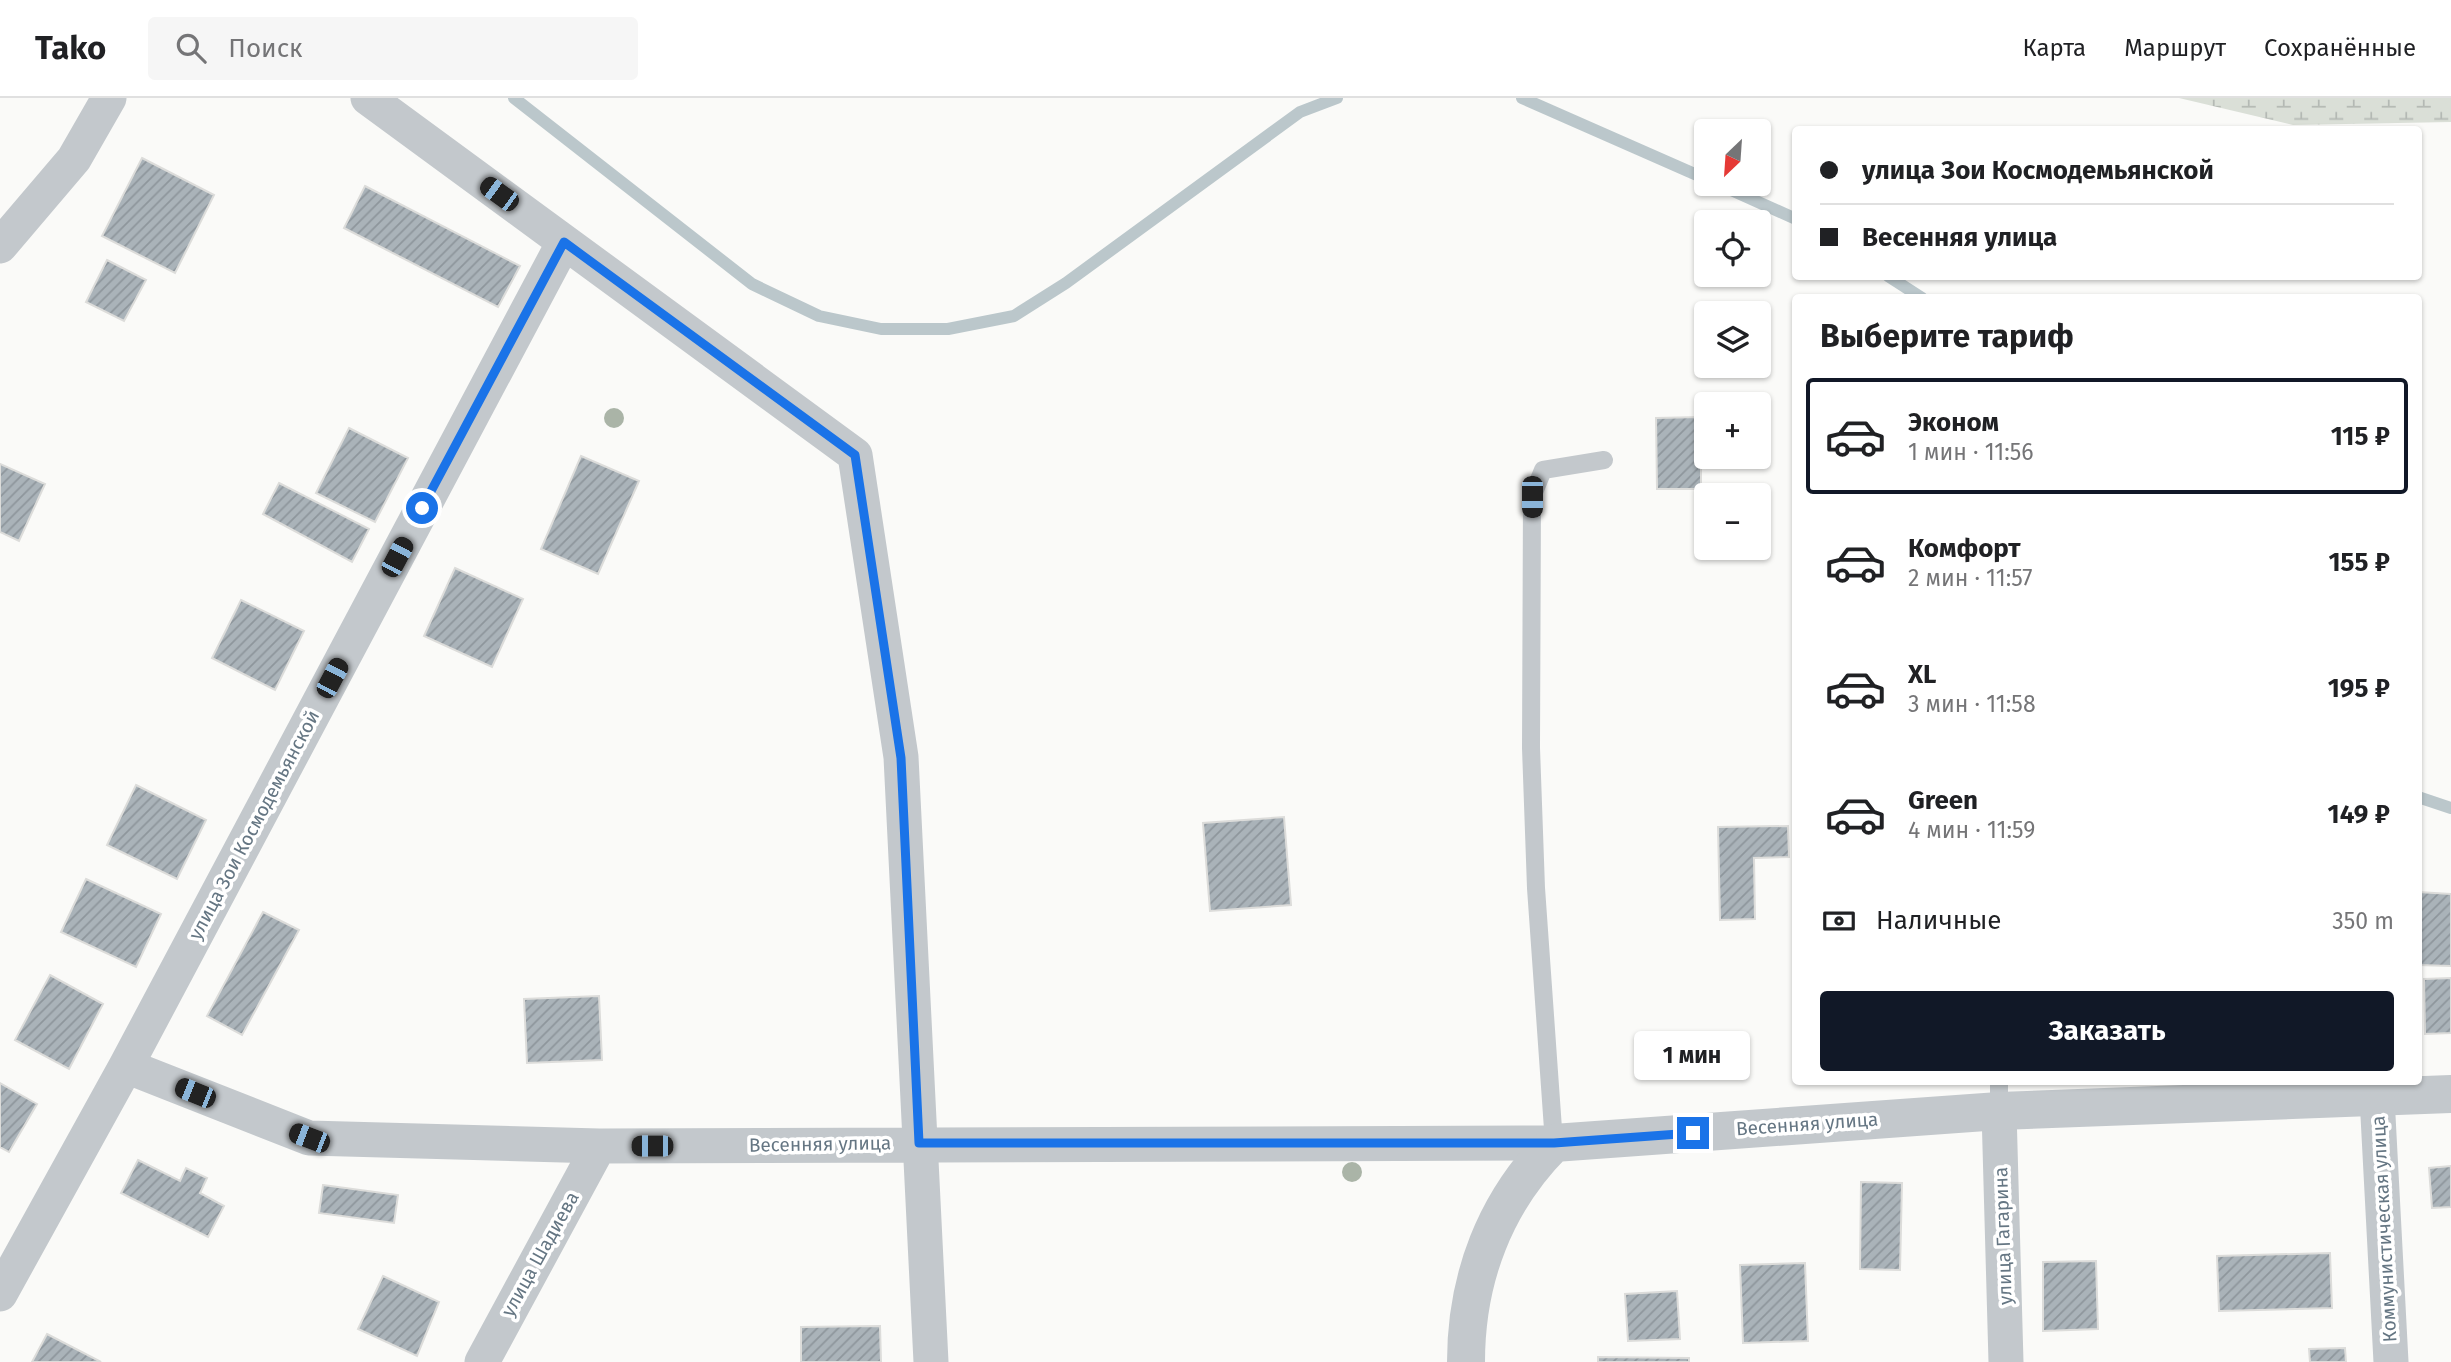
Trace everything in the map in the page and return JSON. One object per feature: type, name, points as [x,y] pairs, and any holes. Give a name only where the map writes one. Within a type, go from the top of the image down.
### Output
[{"type":"street","points":[[0,246],[74,159],[109,98]]},
{"type":"street","points":[[369,98],[855,455],[901,758],[931,1362]]},
{"type":"street","name":"улица Зои Космодемьянской","points":[[0,1294],[126,1066],[564,242]]},
{"type":"street","name":"Весенняя улица","points":[[126,1066],[309,1138],[599,1146],[1554,1143],[1999,1096],[2377,1097],[2451,1094]]},
{"type":"street","name":"улица Гагарина","points":[[1999,1096],[2006,1362]]},
{"type":"street","name":"Коммунистическая улица","points":[[2377,1097],[2391,1362]]},
{"type":"street","points":[[1466,1362],[1466,1334],[1474,1290],[1494,1225],[1517,1183],[1554,1143]]},
{"type":"street","name":"улица Шадиева","points":[[482,1362],[599,1146]]},
{"type":"lane","points":[[1554,1143],[1536,888],[1531,748],[1532,497],[1543,470],[1604,460]]},
{"type":"green space","points":[[2179,98],[2451,98],[2451,122],[2293,125]]},
{"type":"building","points":[[142,158],[214,195],[175,273],[102,236]]},
{"type":"building","points":[[365,186],[520,266],[498,307],[344,228]]},
{"type":"building","points":[[107,260],[146,280],[124,321],[86,302]]},
{"type":"building","points":[[1694,417],[1694,469],[1701,469],[1701,483],[1694,483],[1694,489],[1657,489],[1656,418]]},
{"type":"building","points":[[349,428],[408,458],[375,522],[316,493]]},
{"type":"building","points":[[581,456],[639,481],[598,574],[541,549]]},
{"type":"building","points":[[0,464],[45,484],[19,541],[0,532]]},
{"type":"building","points":[[279,483],[369,529],[352,562],[263,514]]},
{"type":"building","points":[[455,568],[523,599],[492,667],[424,636]]},
{"type":"building","points":[[241,600],[304,631],[275,690],[212,658]]},
{"type":"building","points":[[136,785],[206,820],[177,879],[107,845]]},
{"type":"building","points":[[1284,817],[1291,905],[1210,911],[1203,823]]},
{"type":"building","points":[[1788,826],[1789,857],[1754,858],[1755,919],[1720,920],[1718,827]]},
{"type":"building","points":[[86,879],[161,914],[136,967],[61,932]]},
{"type":"building","points":[[2422,892],[2451,894],[2451,966],[2422,965]]},
{"type":"building","points":[[263,912],[299,930],[242,1035],[207,1016]]},
{"type":"building","points":[[50,975],[103,1004],[69,1069],[15,1040]]},
{"type":"building","points":[[2451,978],[2451,1033],[2425,1034],[2424,979]]},
{"type":"building","points":[[599,996],[602,1060],[527,1063],[524,999]]},
{"type":"building","points":[[0,1083],[37,1104],[9,1152],[0,1147]]},
{"type":"building","points":[[138,1160],[180,1181],[186,1168],[207,1178],[200,1193],[224,1206],[208,1237],[121,1193]]},
{"type":"building","points":[[2451,1166],[2451,1207],[2432,1208],[2429,1168]]},
{"type":"building","points":[[1861,1182],[1902,1183],[1900,1270],[1860,1269]]},
{"type":"building","points":[[323,1185],[398,1195],[394,1223],[319,1213]]},
{"type":"building","points":[[2330,1253],[2332,1308],[2219,1311],[2217,1256]]},
{"type":"building","points":[[2096,1261],[2098,1329],[2043,1331],[2043,1262]]},
{"type":"building","points":[[1805,1263],[1808,1341],[1743,1343],[1740,1265]]},
{"type":"building","points":[[383,1276],[439,1302],[417,1356],[358,1329]]},
{"type":"building","points":[[1677,1291],[1680,1339],[1628,1341],[1625,1294]]},
{"type":"building","points":[[880,1326],[881,1362],[801,1362],[801,1327]]},
{"type":"building","points":[[47,1334],[101,1362],[32,1362]]},
{"type":"building","points":[[2345,1348],[2346,1362],[2310,1362],[2309,1349]]},
{"type":"building","points":[[1598,1357],[1689,1358],[1689,1362],[1598,1362]]},
{"type":"waterway","points":[[514,98],[752,284],[819,316],[881,329],[948,329],[1014,316],[1066,283],[1300,112],[1337,98]]},
{"type":"waterway","points":[[1522,98],[1694,174]]},
{"type":"waterway","points":[[1745,196],[1792,217]]},
{"type":"waterway","points":[[1894,280],[1916,294]]},
{"type":"waterway","points":[[2422,798],[2451,808]]},
{"type":"route","points":[[422,508],[564,242],[855,455],[901,758],[919,1143],[1554,1143],[1693,1133]]}]
